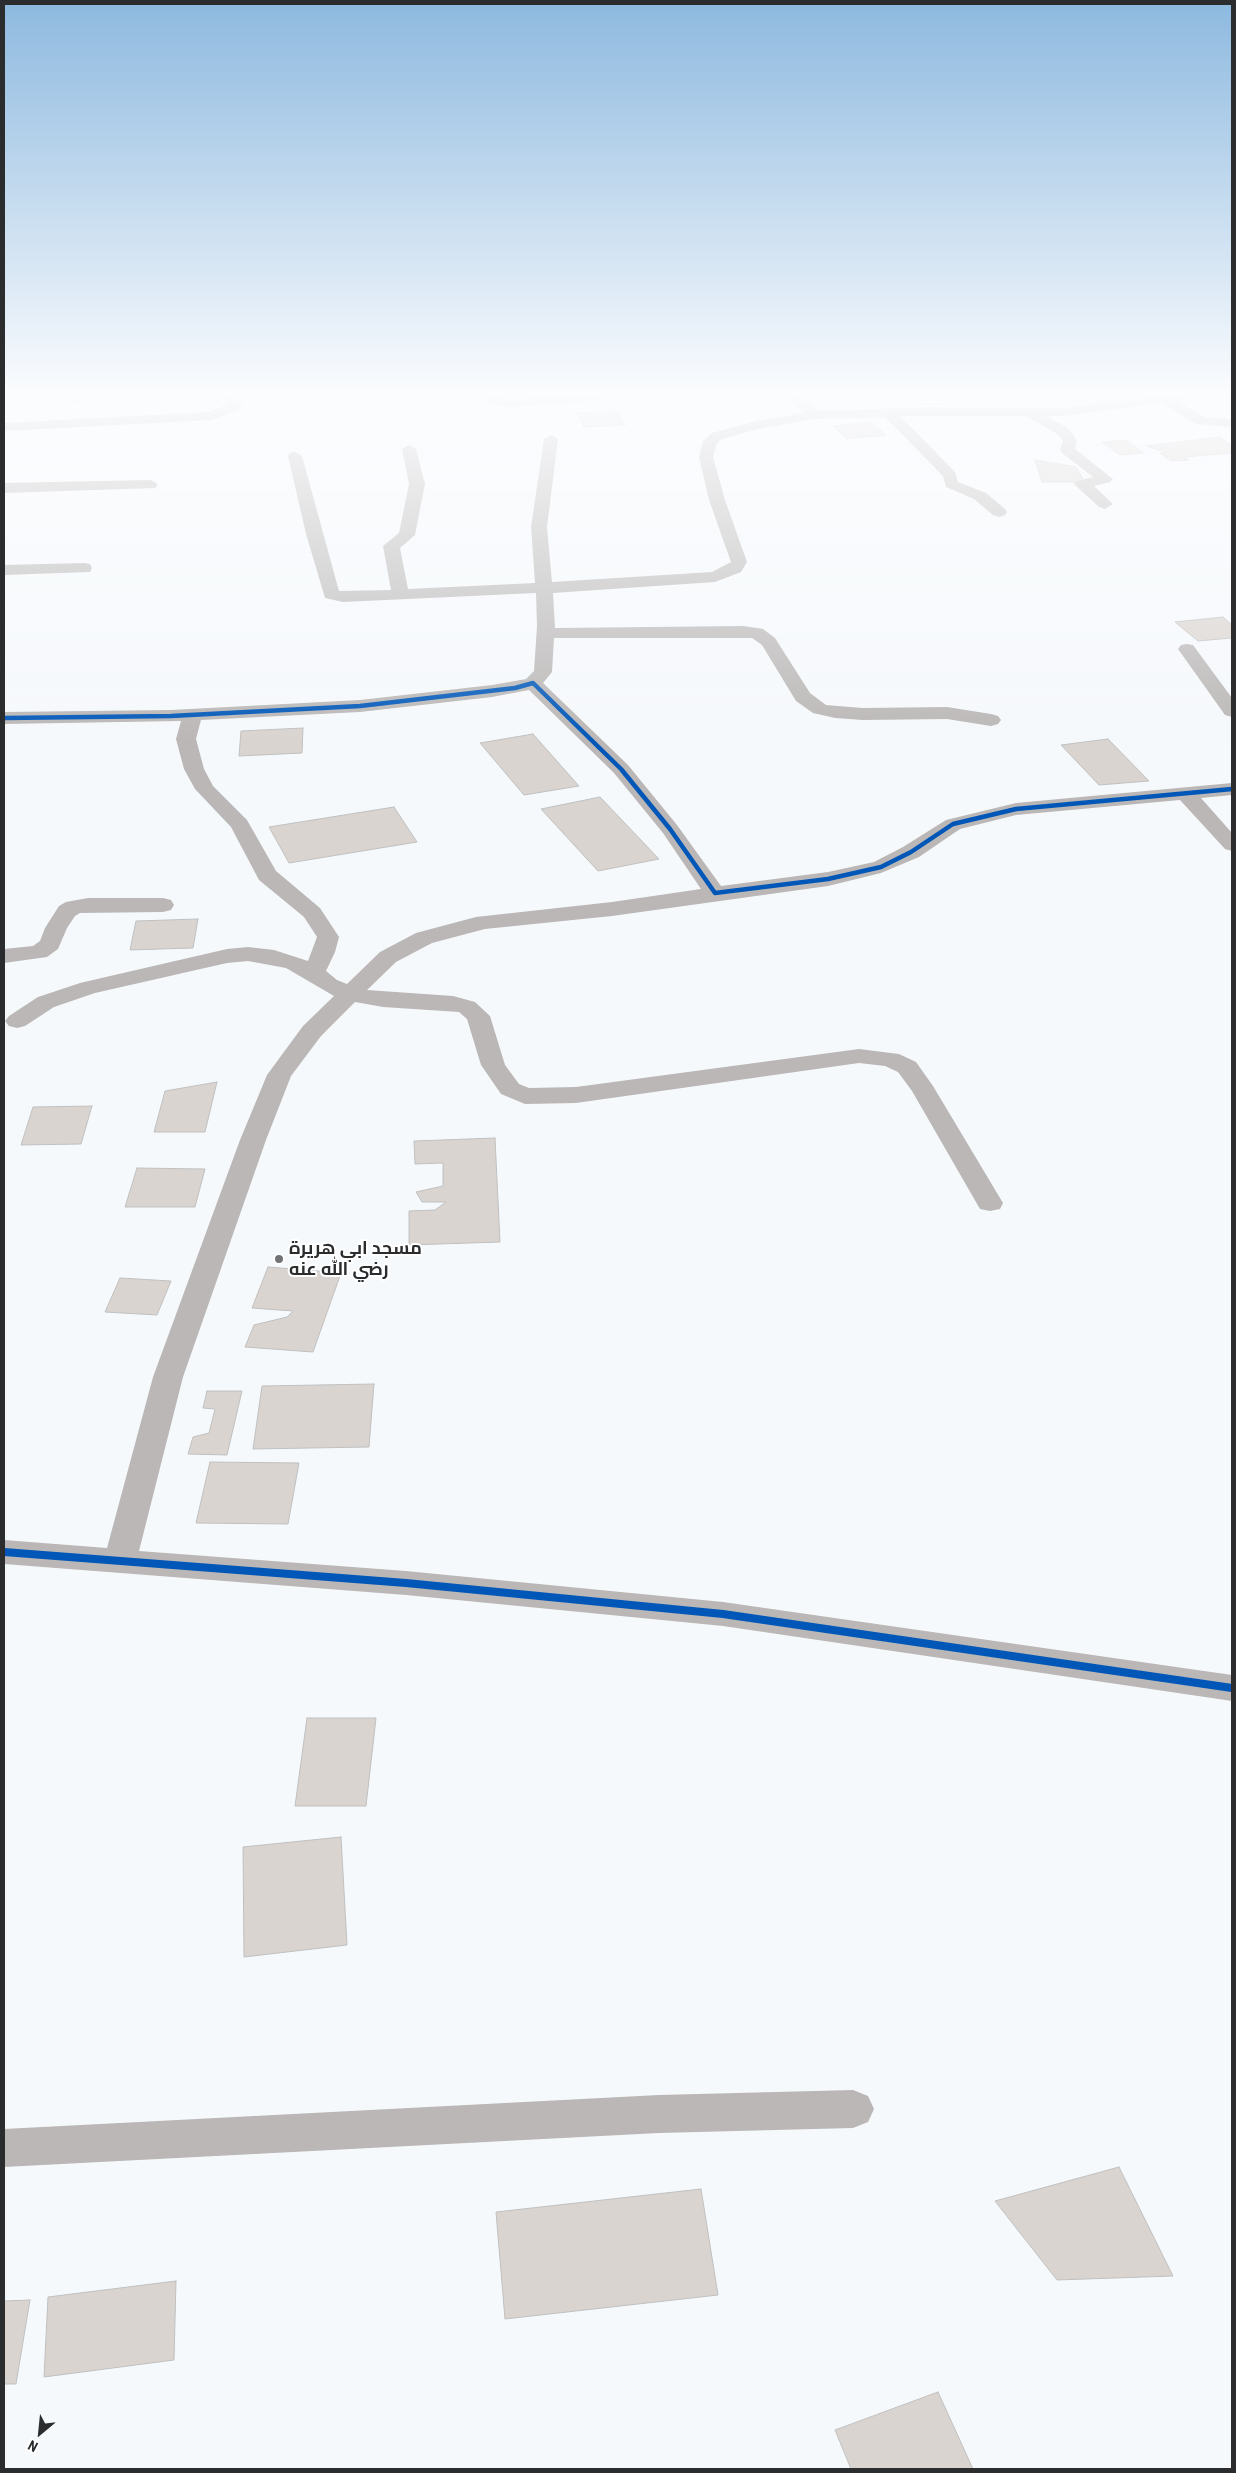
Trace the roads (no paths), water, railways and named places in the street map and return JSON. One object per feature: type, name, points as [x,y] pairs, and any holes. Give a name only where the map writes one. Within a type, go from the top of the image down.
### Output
[{"type":"street","points":[[309,511],[331,594],[343,597],[544,588],[715,577],[727,574],[739,562],[721,511]]},
{"type":"street","points":[[400,593],[391,546],[407,535],[413,511]]},
{"type":"street","points":[[4,718],[194,715],[360,706],[500,690],[533,683],[543,672],[545,633],[544,588],[539,527],[541,511]]},
{"type":"street","points":[[4,570],[84,568]]},
{"type":"street","points":[[545,633],[743,631],[757,633],[769,642],[803,697],[820,709],[863,714],[947,713],[991,720]]},
{"type":"street","points":[[1187,649],[1232,711]]},
{"type":"street","points":[[533,683],[620,769],[670,829],[715,893]]},
{"type":"street","points":[[194,715],[189,725],[186,739],[194,769],[205,789],[240,824],[267,875],[312,913],[328,937],[324,952],[313,972]]},
{"type":"street","points":[[120,1562],[168,1377],[253,1140],[279,1075],[312,1031],[388,957],[424,938],[484,922],[612,909],[715,893],[828,880],[881,866],[911,852],[953,824],[1016,809],[1232,789]]},
{"type":"street","points":[[1185,793],[1232,845]]},
{"type":"street","points":[[4,956],[39,952],[50,944],[56,928],[67,911],[74,907],[88,905],[163,905]]},
{"type":"street","points":[[17,1021],[46,1002],[88,988],[227,956],[274,957],[294,963],[313,972],[329,985],[349,994],[383,1000],[453,1003],[467,1007],[478,1016],[493,1065],[510,1089],[525,1096],[576,1095],[859,1056],[890,1058],[907,1067],[924,1091],[990,1203]]},
{"type":"street","points":[[4,1552],[406,1583],[723,1614],[1232,1688]]},
{"type":"street","points":[[4,2148],[659,2114],[852,2109]]},
{"type":"place","name":"مسجد ابي هريرة رضي الله عنه","points":[[279,1259]]}]
